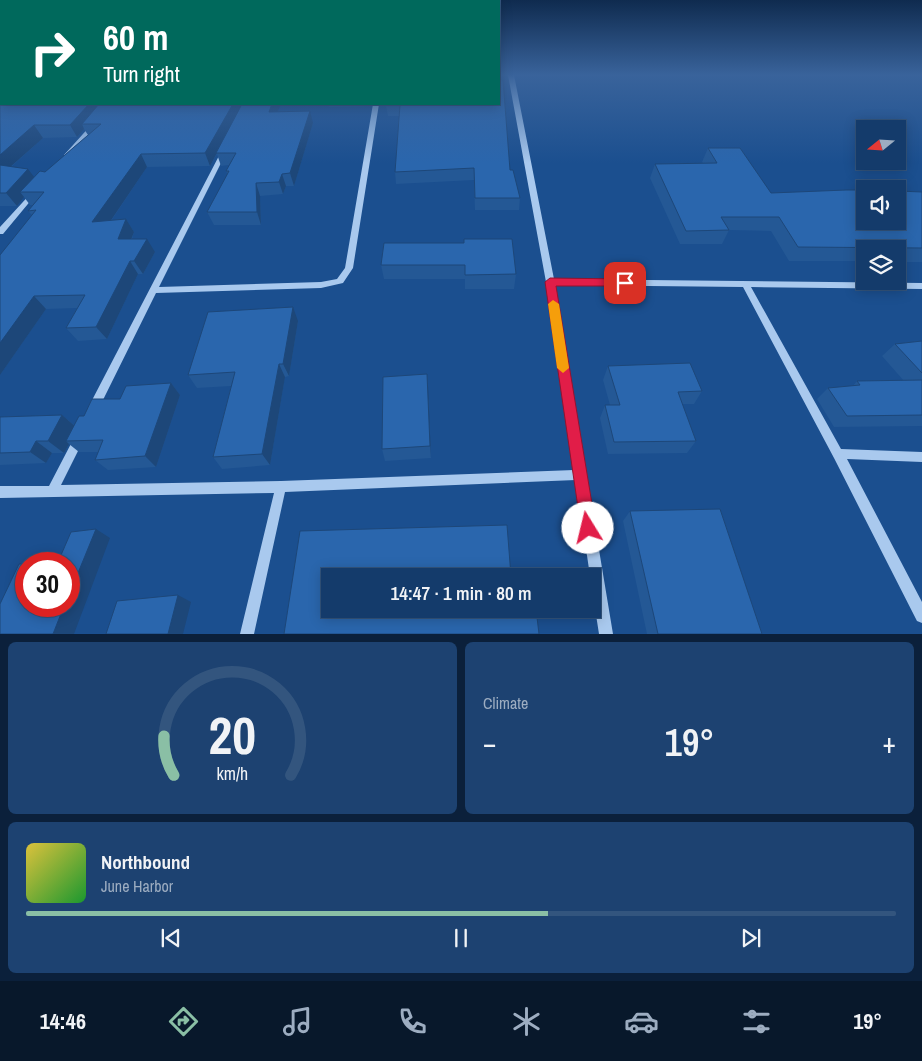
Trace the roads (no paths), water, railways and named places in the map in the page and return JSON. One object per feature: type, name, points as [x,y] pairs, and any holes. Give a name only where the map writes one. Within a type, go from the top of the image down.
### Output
[{"type":"street","points":[[153,290],[321,285],[340,281],[349,268],[376,105]]},
{"type":"street","points":[[517,105],[550,282],[606,634]]},
{"type":"street","points":[[62,161],[100,118]]},
{"type":"street","points":[[88,420],[229,139]]},
{"type":"street","points":[[0,232],[37,189]]},
{"type":"street","points":[[550,282],[922,286]]},
{"type":"street","points":[[746,284],[838,454],[922,616]]},
{"type":"street","points":[[53,490],[84,429]]},
{"type":"street","points":[[838,454],[922,458]]},
{"type":"street","points":[[0,492],[281,487],[580,475]]},
{"type":"street","points":[[247,634],[281,487]]}]
